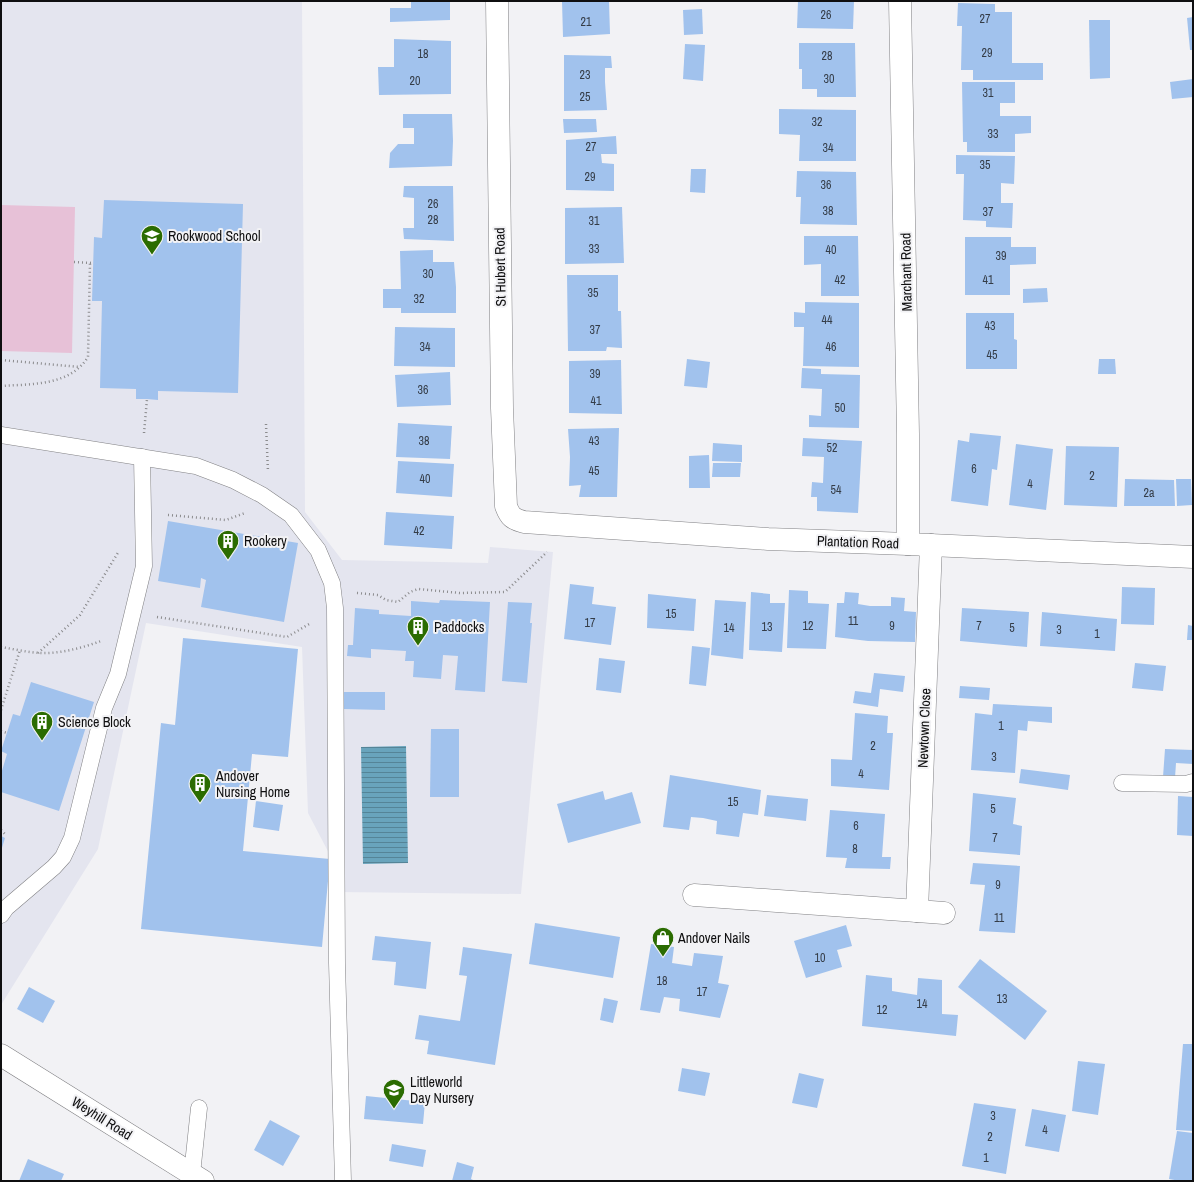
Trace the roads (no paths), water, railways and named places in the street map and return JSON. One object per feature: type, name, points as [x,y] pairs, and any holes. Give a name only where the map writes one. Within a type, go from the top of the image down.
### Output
[{"type":"street","name":"St Hubert Road","points":[[497,1],[502,408],[506,506],[508,514],[515,519],[524,522]]},
{"type":"street","name":"Marchant Road","points":[[900,1],[908,434],[908,544]]},
{"type":"street","name":"Plantation Road","points":[[524,522],[768,539],[1193,557]]},
{"type":"street","name":"Newtown Close","points":[[917,911],[932,545]]},
{"type":"street","points":[[694,895],[944,913]]},
{"type":"street","name":"Weyhill Road","points":[[1,1055],[198,1178]]},
{"type":"lane","points":[[1,435],[196,466],[233,480],[262,495],[291,515],[318,550],[332,583],[335,608],[337,963],[343,1181]]},
{"type":"lane","points":[[1,915],[6,908],[54,867],[63,857],[72,838],[104,708],[118,674],[144,566],[142,457]]},
{"type":"lane","points":[[1122,783],[1186,784],[1193,782]]},
{"type":"lane","points":[[198,1178],[199,1108]]},
{"type":"water","points":[[406,746],[408,863],[363,864],[361,747]]},
{"type":"place","name":"Rookwood School","points":[[152,256]]},
{"type":"place","name":"Rookery","points":[[228,560]]},
{"type":"place","name":"Paddocks","points":[[418,646]]},
{"type":"place","name":"Science Block","points":[[42,742]]},
{"type":"place","name":"Andover Nursing Home","points":[[200,804]]},
{"type":"place","name":"Andover Nails","points":[[663,958]]},
{"type":"place","name":"Littleworld Day Nursery","points":[[394,1110]]}]
